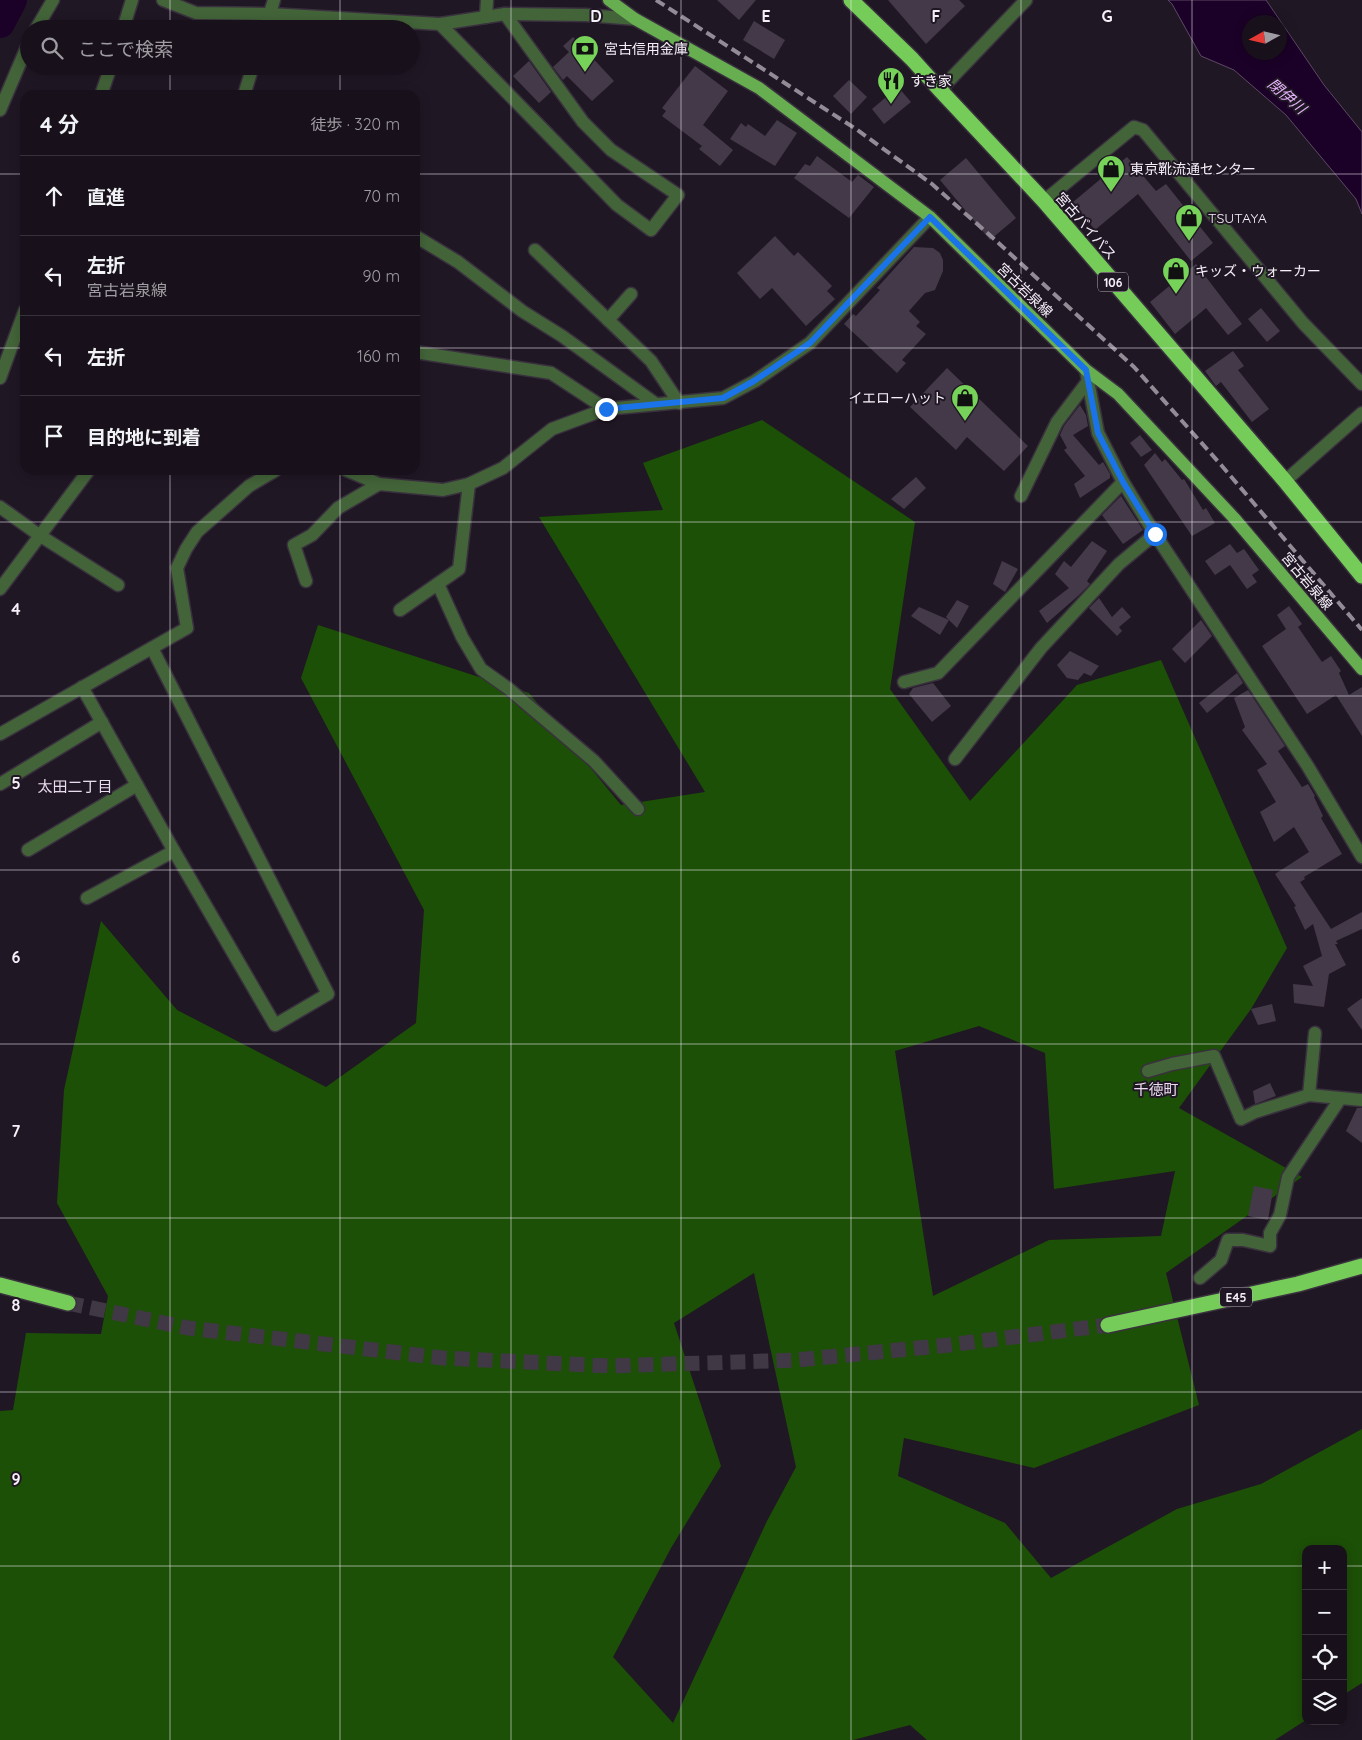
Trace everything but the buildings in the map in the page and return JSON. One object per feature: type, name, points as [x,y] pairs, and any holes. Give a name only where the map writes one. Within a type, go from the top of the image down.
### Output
[{"type":"highway","name":"宮古バイパス","points":[[850,0],[912,59],[1044,201],[1285,481],[1362,576]]},
{"type":"highway","name":"E45","points":[[1108,1325],[1298,1284],[1362,1266]]},
{"type":"highway","points":[[0,1286],[68,1303]]},
{"type":"main road","name":"宮古岩泉線","points":[[609,0],[635,19],[759,88],[930,217],[1087,375],[1118,394],[1234,518],[1362,669]]},
{"type":"street","points":[[41,20],[52,0]]},
{"type":"street","points":[[126,20],[132,0]]},
{"type":"street","points":[[163,0],[196,13],[270,14],[372,20]]},
{"type":"street","points":[[268,20],[274,0]]},
{"type":"street","points":[[486,17],[487,0]]},
{"type":"street","points":[[940,90],[1026,0]]},
{"type":"street","points":[[420,23],[440,24],[505,14],[586,15],[635,19]]},
{"type":"street","points":[[440,24],[616,205],[651,230],[678,195],[611,150],[583,122],[505,14]]},
{"type":"street","points":[[0,110],[20,63]]},
{"type":"street","points":[[103,90],[108,75]]},
{"type":"street","points":[[246,90],[250,75]]},
{"type":"street","points":[[1044,201],[1134,127],[1143,130],[1303,323],[1362,384]]},
{"type":"street","points":[[358,475],[379,484],[442,490],[469,484],[503,468],[552,429],[606,409],[723,398],[754,381],[810,343],[930,217]]},
{"type":"street","points":[[420,239],[458,262],[522,311],[562,336],[656,404]]},
{"type":"street","points":[[535,250],[651,361],[679,402]]},
{"type":"street","points":[[608,320],[631,294]]},
{"type":"street","points":[[0,378],[20,324]]},
{"type":"street","points":[[420,353],[550,373],[606,409]]},
{"type":"street","points":[[1087,375],[1098,433],[1123,482],[1155,534],[1307,765],[1362,857]]},
{"type":"street","points":[[1020,496],[1057,422],[1087,375]]},
{"type":"street","points":[[1285,481],[1362,413]]},
{"type":"street","points":[[0,589],[85,475]]},
{"type":"street","points":[[0,734],[187,628],[177,568],[186,549],[197,532],[250,486],[268,475]]},
{"type":"street","points":[[904,682],[938,673],[1123,482]]},
{"type":"street","points":[[306,581],[294,545],[312,535],[338,508],[379,484]]},
{"type":"street","points":[[400,610],[459,569],[469,484]]},
{"type":"street","points":[[0,506],[39,535],[118,585]]},
{"type":"street","points":[[955,759],[1041,648],[1118,564],[1155,534]]},
{"type":"street","points":[[438,584],[462,637],[482,669],[594,761],[638,809]]},
{"type":"street","points":[[82,687],[275,1025],[328,994],[152,648]]},
{"type":"street","points":[[0,784],[102,722]]},
{"type":"street","points":[[28,850],[137,785]]},
{"type":"street","points":[[87,898],[174,851]]},
{"type":"street","points":[[1309,1095],[1315,1034]]},
{"type":"street","points":[[1148,1071],[1172,1064],[1214,1056],[1241,1119],[1255,1112],[1309,1095],[1362,1100]]},
{"type":"street","points":[[1200,1278],[1221,1260],[1228,1240],[1243,1240],[1270,1246],[1270,1232],[1280,1215],[1288,1177],[1340,1099]]},
{"type":"green space","points":[[762,420],[915,522],[890,689],[970,801],[1077,685],[1161,660],[1287,948],[1251,1009],[1179,1108],[1302,1177],[1166,1273],[1199,1405],[1034,1468],[904,1438],[898,1476],[1005,1523],[1051,1578],[1177,1509],[1261,1484],[1362,1429],[1362,1683],[1347,1692],[1347,1545],[1302,1545],[1302,1723],[1275,1740],[927,1740],[910,1725],[853,1740],[0,1740],[0,1411],[13,1410],[26,1333],[101,1334],[108,1296],[57,1203],[64,1090],[101,921],[177,1010],[326,1087],[416,1023],[424,910],[301,678],[318,625],[529,693],[621,805],[705,792],[539,517],[663,510],[643,463]],"holes":[[[979,1026],[1045,1053],[1054,1189],[1175,1171],[1161,1236],[1049,1240],[933,1296],[895,1051]],[[754,1273],[796,1467],[767,1521],[673,1723],[613,1657],[671,1548],[721,1466],[674,1323]]]},
{"type":"water","name":"閉伊川","points":[[1168,0],[1266,0],[1276,15],[1242,15],[1242,60],[1287,60],[1287,31],[1324,85],[1362,132],[1362,214],[1356,199],[1286,115],[1234,70],[1201,56]]},
{"type":"waterway","points":[[0,23],[12,0]]},
{"type":"tunnel","points":[[68,1303],[188,1328],[443,1358],[610,1366],[797,1360],[949,1345],[1108,1325]]},
{"type":"railway","points":[[656,0],[856,129],[932,184],[993,238],[1134,367],[1222,466],[1362,630]]},
{"type":"place","name":"宮古信用金庫","points":[[585,73]]},
{"type":"place","name":"すき家","points":[[891,105]]},
{"type":"place","name":"東京靴流通センター","points":[[1111,193]]},
{"type":"place","name":"TSUTAYA","points":[[1189,242]]},
{"type":"place","name":"キッズ・ウォーカー","points":[[1176,295]]},
{"type":"place","name":"イエローハット","points":[[965,422]]},
{"type":"district","name":"太田二丁目","points":[[75,786]]},
{"type":"district","name":"千徳町","points":[[1156,1089]]},
{"type":"route","points":[[606,409],[723,398],[754,381],[810,343],[930,217],[1086,370],[1098,433],[1123,482],[1155,534]]}]
